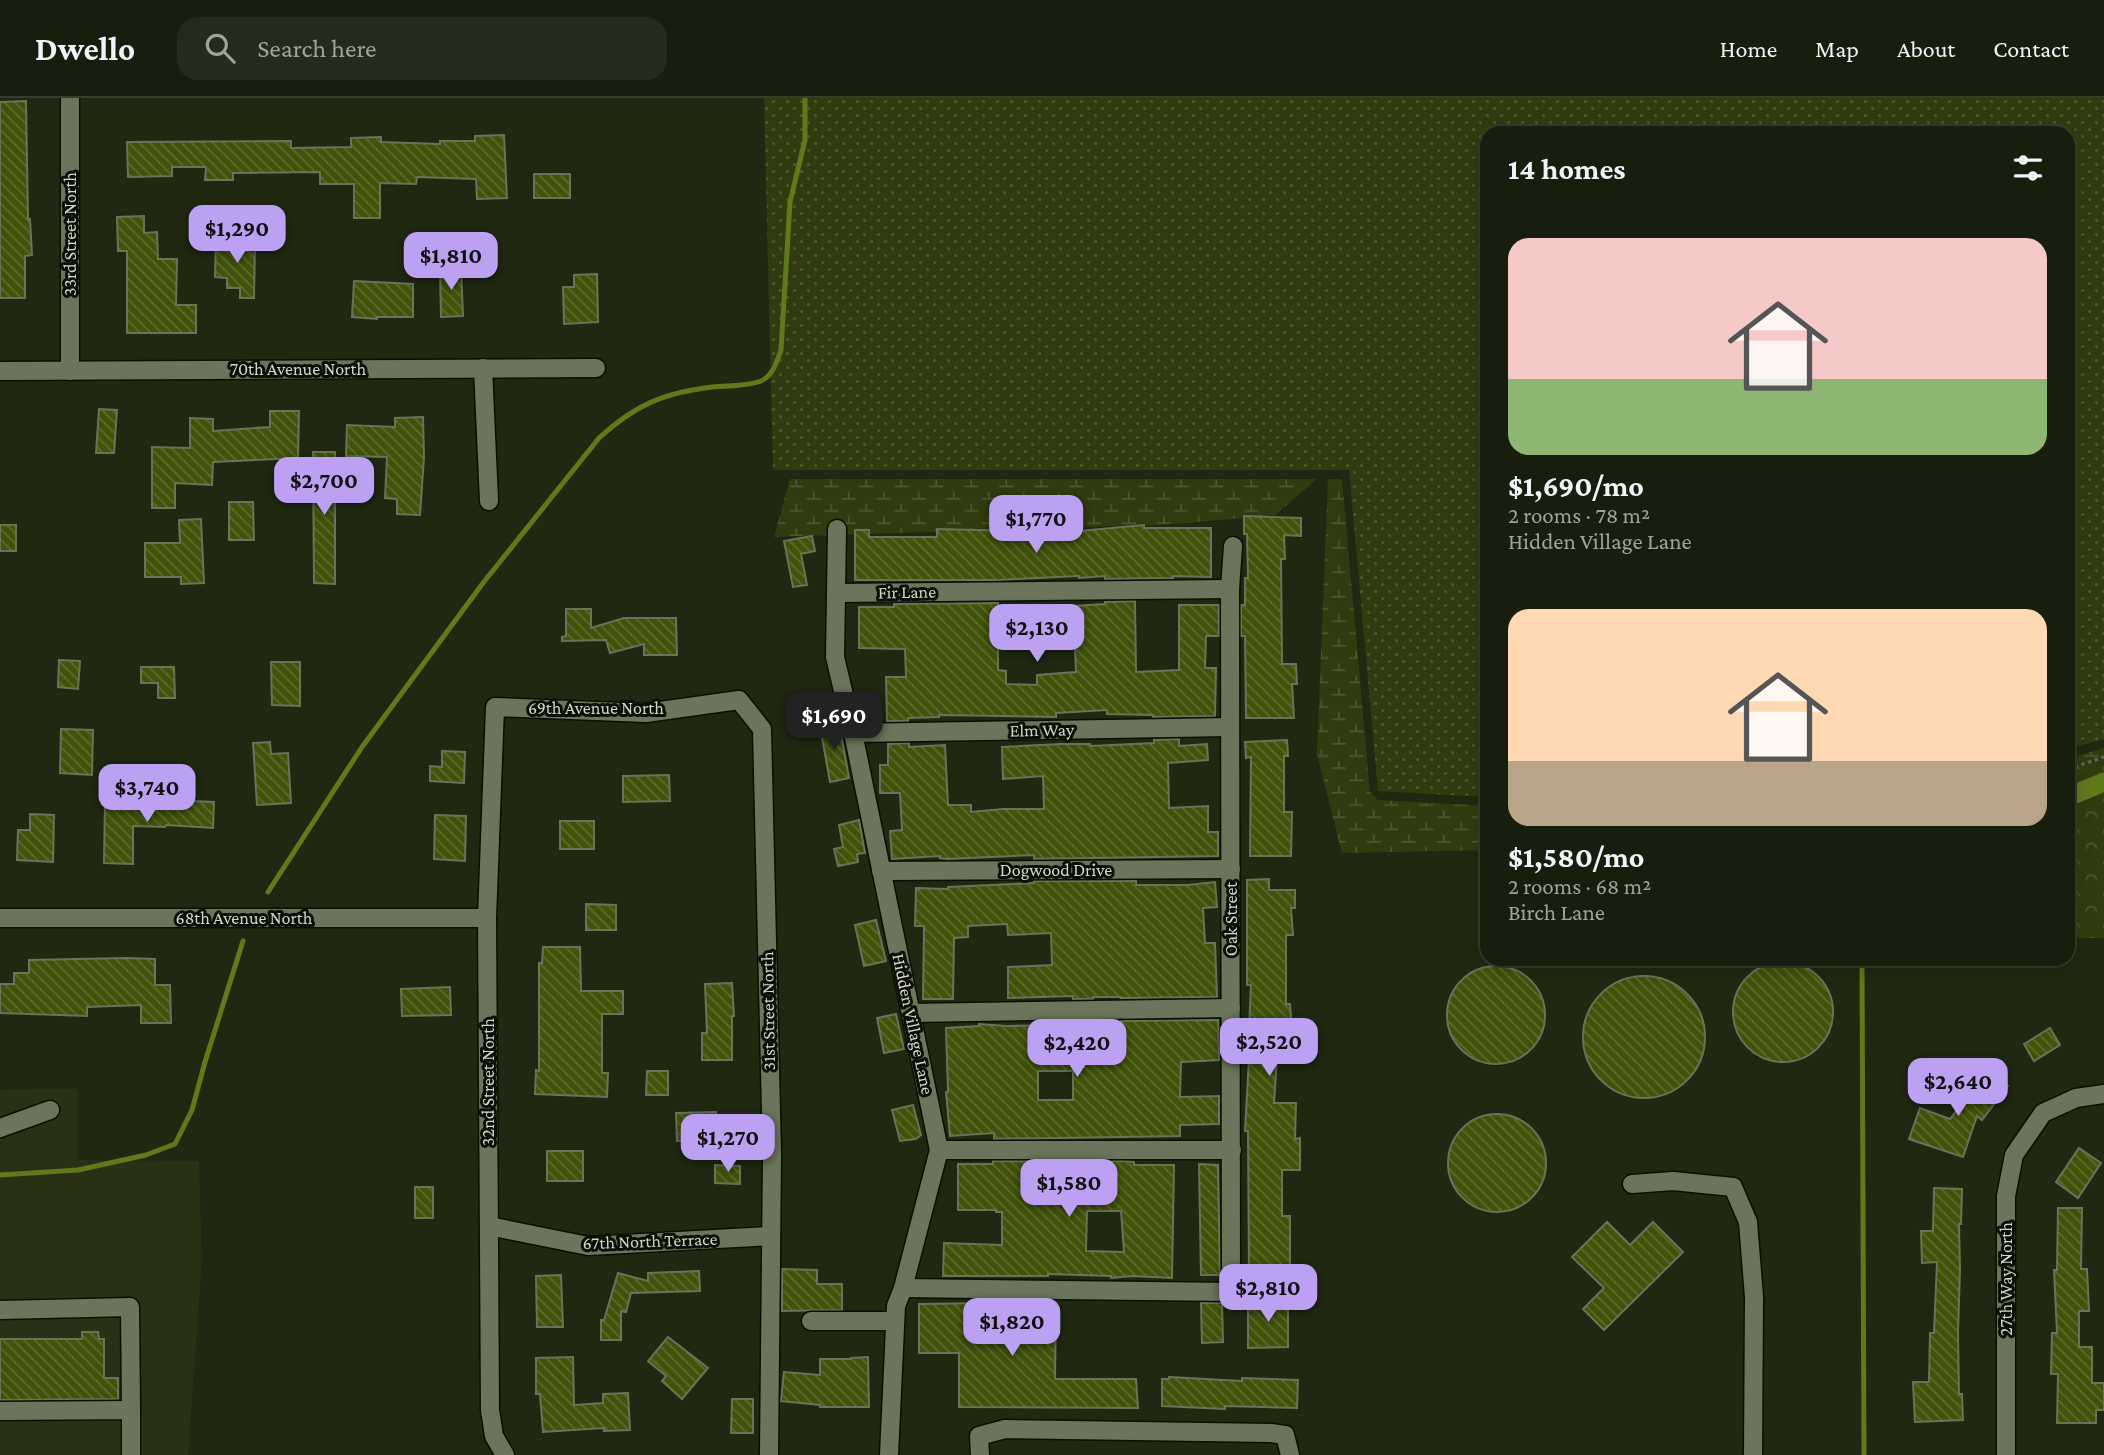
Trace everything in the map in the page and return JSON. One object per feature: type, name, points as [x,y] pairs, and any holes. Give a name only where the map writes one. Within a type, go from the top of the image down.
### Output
[{"type":"street","name":"33rd Street North","points":[[70,98],[70,371]]},
{"type":"street","points":[[483,368],[489,501]]},
{"type":"street","name":"70th Avenue North","points":[[0,370],[596,368]]},
{"type":"street","name":"Hidden Village Lane","points":[[836,529],[835,657],[939,1150],[904,1288],[896,1306],[889,1455]]},
{"type":"street","name":"Oak Street","points":[[904,1288],[1231,1292],[1230,589],[1233,546]]},
{"type":"street","name":"Fir Lane","points":[[836,593],[1230,589]]},
{"type":"street","name":"69th Avenue North","points":[[495,707],[646,713],[739,701]]},
{"type":"street","name":"31st Street North","points":[[739,701],[762,729],[772,1154],[769,1455]]},
{"type":"street","name":"32nd Street North","points":[[495,707],[487,918],[490,1410],[494,1436],[505,1455]]},
{"type":"street","name":"Elm Way","points":[[853,733],[1230,727]]},
{"type":"street","name":"Dogwood Drive","points":[[881,871],[1231,869]]},
{"type":"street","name":"68th Avenue North","points":[[0,918],[487,918]]},
{"type":"street","points":[[911,1013],[1231,1008]]},
{"type":"street","name":"27th Way North","points":[[2006,1455],[2006,1196],[2014,1155],[2043,1113],[2076,1098],[2104,1094]]},
{"type":"street","points":[[0,1128],[50,1110]]},
{"type":"street","points":[[939,1150],[1232,1150]]},
{"type":"street","points":[[1632,1184],[1673,1181],[1733,1188],[1748,1222],[1754,1297],[1753,1455]]},
{"type":"street","name":"67th North Terrace","points":[[489,1226],[588,1245],[771,1236]]},
{"type":"street","points":[[0,1310],[130,1307],[131,1455]]},
{"type":"street","points":[[811,1321],[895,1321]]},
{"type":"street","points":[[0,1411],[131,1410]]},
{"type":"street","points":[[980,1455],[979,1436],[1004,1429],[1270,1433],[1284,1435],[1290,1455]]},
{"type":"path","points":[[2075,767],[2104,757]]},
{"type":"shaded area","points":[[77,1089],[78,1160],[199,1161],[202,1259],[188,1455],[0,1455],[0,1090]]},
{"type":"green space","points":[[764,98],[2104,98],[2104,739],[2075,747],[2075,126],[1480,126],[1480,797],[1378,791],[1349,470],[773,470]]},
{"type":"green space","points":[[790,479],[1317,479],[1275,515],[1175,524],[774,537]]},
{"type":"green space","points":[[1328,479],[1342,479],[1370,792],[1378,800],[1480,806],[1480,850],[1342,853],[1317,754]]},
{"type":"green space","points":[[2104,748],[2104,763],[2075,780],[2075,756]]},
{"type":"green space","points":[[2104,763],[2104,938],[2075,938],[2075,780]]},
{"type":"building","points":[[26,101],[28,220],[30,219],[32,255],[25,256],[25,298],[0,298],[0,102]]},
{"type":"building","points":[[504,135],[507,198],[477,199],[476,179],[417,177],[416,184],[380,183],[380,218],[354,218],[354,184],[320,184],[320,172],[233,173],[233,180],[205,180],[206,167],[172,167],[172,176],[128,177],[127,142],[291,141],[291,148],[351,147],[351,138],[381,137],[381,142],[440,144],[440,141],[475,141],[475,136]]},
{"type":"building","points":[[534,174],[570,174],[570,198],[534,198]]},
{"type":"building","points":[[144,216],[144,233],[157,232],[158,259],[177,259],[176,305],[196,305],[196,333],[127,333],[127,251],[118,251],[117,217]]},
{"type":"building","points":[[216,239],[255,241],[254,298],[240,298],[240,288],[227,288],[227,278],[215,277]]},
{"type":"building","points":[[440,268],[461,268],[463,316],[441,317]]},
{"type":"building","points":[[597,274],[598,322],[564,324],[563,287],[574,287],[574,275]]},
{"type":"building","points":[[354,281],[413,284],[413,317],[352,317]]},
{"type":"building","points":[[99,409],[117,410],[114,453],[96,453]]},
{"type":"building","points":[[270,411],[299,411],[298,458],[213,462],[212,485],[175,483],[175,508],[152,508],[152,447],[190,448],[190,418],[213,419],[213,431],[270,427]]},
{"type":"building","points":[[423,417],[424,457],[420,515],[397,514],[397,499],[385,498],[387,457],[346,456],[347,425],[395,427],[395,418]]},
{"type":"building","points":[[313,452],[335,452],[335,584],[314,583]]},
{"type":"building","points":[[229,502],[253,502],[254,540],[229,540]]},
{"type":"building","points":[[1244,516],[1301,518],[1301,536],[1284,535],[1285,559],[1281,559],[1282,664],[1296,664],[1297,684],[1292,684],[1294,718],[1246,718],[1245,636],[1241,636],[1241,605],[1245,605],[1245,578],[1248,578]]},
{"type":"building","points":[[201,519],[204,583],[181,584],[181,577],[145,577],[145,543],[180,543],[179,520]]},
{"type":"building","points":[[0,525],[16,525],[16,551],[0,551]]},
{"type":"building","points":[[1068,525],[1068,532],[1144,525],[1144,528],[1211,528],[1211,577],[1105,579],[1105,576],[1079,576],[998,580],[855,580],[855,530],[869,530],[869,537],[937,537],[937,529],[1023,531],[1022,540],[1054,538],[1053,526]]},
{"type":"building","points":[[812,536],[815,551],[801,554],[807,585],[793,587],[784,541]]},
{"type":"building","points":[[1135,601],[1136,672],[1179,670],[1179,605],[1219,605],[1219,636],[1206,636],[1205,668],[1216,668],[1215,716],[1153,717],[1107,714],[1107,710],[1056,713],[1056,717],[939,715],[908,718],[908,721],[887,721],[886,677],[906,677],[905,649],[859,648],[859,607],[998,603],[998,670],[1006,671],[1006,684],[1037,685],[1037,675],[1076,672],[1073,606]]},
{"type":"building","points":[[566,609],[591,609],[591,628],[624,618],[676,618],[677,655],[644,655],[644,644],[610,653],[606,640],[562,641],[562,637],[566,636]]},
{"type":"building","points":[[59,660],[80,661],[78,689],[58,687]]},
{"type":"building","points":[[271,662],[300,662],[300,706],[272,705]]},
{"type":"building","points":[[141,667],[174,667],[175,698],[158,698],[158,683],[141,683]]},
{"type":"building","points":[[839,723],[849,778],[830,782],[820,726]]},
{"type":"building","points":[[61,729],[93,730],[92,775],[60,773]]},
{"type":"building","points":[[1179,739],[1179,746],[1207,744],[1208,760],[1168,763],[1169,808],[1208,806],[1208,832],[1218,832],[1218,856],[1034,859],[1034,855],[892,859],[890,831],[902,830],[900,793],[880,793],[880,765],[888,765],[888,744],[909,743],[909,747],[945,745],[948,805],[971,805],[971,812],[1044,809],[1043,776],[1003,779],[1002,747],[1061,744],[1091,746]]},
{"type":"building","points":[[1287,740],[1288,756],[1284,756],[1284,812],[1292,812],[1291,856],[1250,856],[1251,757],[1246,758],[1245,742]]},
{"type":"building","points":[[270,742],[271,754],[288,753],[291,803],[257,805],[253,743]]},
{"type":"building","points":[[442,751],[465,752],[464,783],[430,781],[430,766],[442,767]]},
{"type":"building","points":[[669,775],[670,801],[623,802],[623,776]]},
{"type":"building","points":[[105,802],[186,807],[186,803],[214,802],[213,828],[133,826],[133,864],[104,863]]},
{"type":"building","points":[[30,814],[54,815],[53,862],[17,860],[18,830],[30,830]]},
{"type":"building","points":[[435,815],[466,816],[465,861],[434,859]]},
{"type":"building","points":[[859,820],[865,853],[857,854],[858,862],[838,866],[834,849],[843,847],[839,825]]},
{"type":"building","points":[[560,821],[594,821],[594,849],[560,849]]},
{"type":"building","points":[[1269,879],[1269,890],[1295,890],[1295,908],[1291,908],[1293,935],[1286,935],[1286,1004],[1290,1004],[1294,1057],[1277,1058],[1274,1103],[1296,1103],[1295,1139],[1300,1138],[1300,1170],[1282,1170],[1282,1216],[1290,1216],[1290,1275],[1249,1275],[1248,1131],[1245,1131],[1249,1059],[1247,1029],[1251,985],[1247,985],[1247,880]]},
{"type":"building","points":[[1034,881],[1136,881],[1136,885],[1215,882],[1217,907],[1203,908],[1205,943],[1215,943],[1217,997],[1008,998],[1008,967],[1052,965],[1051,933],[1008,935],[1007,924],[968,926],[968,937],[954,938],[953,999],[923,999],[924,926],[915,926],[916,888],[948,889]]},
{"type":"building","points":[[586,904],[616,905],[616,930],[586,930]]},
{"type":"building","points":[[876,920],[886,961],[864,966],[855,925]]},
{"type":"building","points":[[543,947],[580,947],[581,991],[623,991],[623,1014],[602,1014],[602,1073],[608,1073],[607,1097],[535,1094],[536,1070],[539,1071],[539,963],[542,963]]},
{"type":"building","points":[[155,959],[155,985],[170,985],[171,1023],[141,1023],[141,1005],[87,1007],[87,1016],[0,1013],[0,984],[14,984],[14,973],[29,973],[29,960]]},
{"type":"building","points":[[1496,966],[1515,970],[1531,980],[1541,996],[1545,1015],[1541,1034],[1531,1050],[1515,1060],[1496,1064],[1477,1060],[1461,1050],[1451,1034],[1447,1015],[1451,996],[1461,980],[1477,970]]},
{"type":"building","points":[[1764,966],[1802,966],[1811,970],[1825,984],[1832,1002],[1832,1022],[1825,1040],[1811,1054],[1793,1061],[1773,1061],[1755,1054],[1741,1040],[1734,1022],[1734,1002],[1741,984],[1755,970]]},
{"type":"building","points":[[1644,976],[1667,980],[1687,994],[1701,1014],[1705,1037],[1701,1060],[1687,1080],[1667,1094],[1644,1098],[1621,1094],[1601,1080],[1587,1060],[1583,1037],[1587,1014],[1601,994],[1621,980]]},
{"type":"building","points":[[732,983],[732,1060],[702,1060],[702,1033],[707,1033],[705,984]]},
{"type":"building","points":[[450,987],[451,1015],[402,1016],[401,989]]},
{"type":"building","points":[[896,1014],[904,1049],[884,1053],[877,1018]]},
{"type":"building","points":[[1218,1020],[1219,1060],[1181,1062],[1180,1097],[1219,1096],[1219,1124],[1180,1125],[1180,1136],[994,1139],[994,1133],[950,1136],[946,1092],[946,1028],[979,1024],[1121,1024],[1121,1021]],"holes":[[[1038,1071],[1073,1071],[1073,1100],[1038,1100]]]},
{"type":"building","points":[[2050,1028],[2060,1045],[2034,1061],[2024,1044]]},
{"type":"building","points":[[1987,1070],[2008,1086],[1982,1120],[1977,1116],[1963,1157],[1909,1139],[1920,1108],[1950,1119]]},
{"type":"building","points":[[647,1071],[668,1071],[668,1095],[646,1095]]},
{"type":"building","points":[[913,1105],[921,1135],[916,1139],[900,1141],[892,1110]]},
{"type":"building","points":[[716,1112],[717,1139],[677,1141],[676,1113]]},
{"type":"building","points":[[1497,1114],[1516,1118],[1532,1128],[1542,1144],[1546,1163],[1542,1182],[1532,1198],[1516,1208],[1497,1212],[1478,1208],[1462,1198],[1452,1182],[1448,1163],[1452,1144],[1462,1128],[1478,1118]]},
{"type":"building","points":[[2079,1148],[2101,1163],[2078,1198],[2056,1182]]},
{"type":"building","points":[[547,1151],[583,1151],[583,1181],[547,1181]]},
{"type":"building","points":[[993,1161],[1124,1161],[1134,1162],[1134,1165],[1174,1165],[1172,1278],[1048,1274],[943,1276],[944,1243],[1002,1245],[1002,1212],[958,1210],[958,1164],[993,1164]],"holes":[[[1087,1211],[1121,1211],[1124,1252],[1086,1251]]]},
{"type":"building","points":[[1199,1164],[1218,1165],[1220,1275],[1201,1275]]},
{"type":"building","points":[[715,1165],[740,1166],[740,1184],[715,1183]]},
{"type":"building","points":[[415,1187],[433,1187],[433,1218],[415,1218]]},
{"type":"building","points":[[1934,1188],[1962,1189],[1958,1333],[1959,1394],[1962,1394],[1963,1420],[1915,1422],[1913,1382],[1929,1382],[1930,1333],[1934,1333],[1937,1262],[1922,1263],[1921,1231],[1933,1231]]},
{"type":"building","points":[[2058,1208],[2082,1208],[2081,1269],[2087,1269],[2089,1311],[2079,1311],[2079,1347],[2092,1347],[2092,1383],[2104,1383],[2104,1410],[2096,1410],[2096,1423],[2057,1423],[2058,1374],[2051,1374],[2052,1333],[2057,1333],[2054,1270],[2057,1270]]},
{"type":"building","points":[[1607,1222],[1630,1245],[1653,1222],[1683,1252],[1604,1330],[1583,1309],[1604,1288],[1572,1257]]},
{"type":"building","points":[[782,1269],[817,1270],[817,1284],[842,1284],[842,1310],[782,1311]]},
{"type":"building","points":[[699,1271],[700,1291],[631,1293],[626,1312],[621,1311],[621,1340],[601,1340],[601,1320],[604,1320],[618,1273],[648,1281],[648,1273]]},
{"type":"building","points":[[561,1275],[563,1327],[537,1327],[536,1276]]},
{"type":"building","points":[[1288,1299],[1288,1347],[1248,1348],[1248,1301]]},
{"type":"building","points":[[1201,1303],[1222,1303],[1223,1342],[1202,1343]]},
{"type":"building","points":[[919,1304],[1056,1304],[1055,1379],[1136,1379],[1138,1408],[959,1407],[959,1353],[919,1353]]},
{"type":"building","points":[[82,1332],[98,1332],[99,1339],[104,1339],[104,1378],[118,1378],[118,1399],[0,1400],[0,1339],[82,1339]]},
{"type":"building","points":[[668,1337],[708,1368],[682,1399],[662,1381],[666,1376],[648,1361]]},
{"type":"building","points":[[573,1357],[574,1405],[603,1403],[603,1394],[628,1393],[630,1430],[604,1431],[604,1428],[543,1432],[540,1394],[536,1394],[536,1358]]},
{"type":"building","points":[[868,1357],[869,1407],[820,1407],[781,1401],[784,1372],[820,1375],[820,1359]]},
{"type":"building","points":[[1169,1377],[1242,1381],[1242,1378],[1298,1380],[1297,1408],[1162,1406],[1162,1379]]},
{"type":"building","points":[[732,1399],[753,1399],[753,1433],[731,1433]]},
{"type":"waterway","points":[[268,892],[362,747],[483,583],[599,438],[625,417],[664,397],[718,386],[755,383],[772,372],[781,350],[790,202],[805,140],[805,98]]},
{"type":"waterway","points":[[2075,794],[2104,782]]},
{"type":"waterway","points":[[0,1175],[78,1170],[146,1155],[175,1144],[192,1110],[243,941]]},
{"type":"waterway","points":[[1862,966],[1864,1455]]}]
